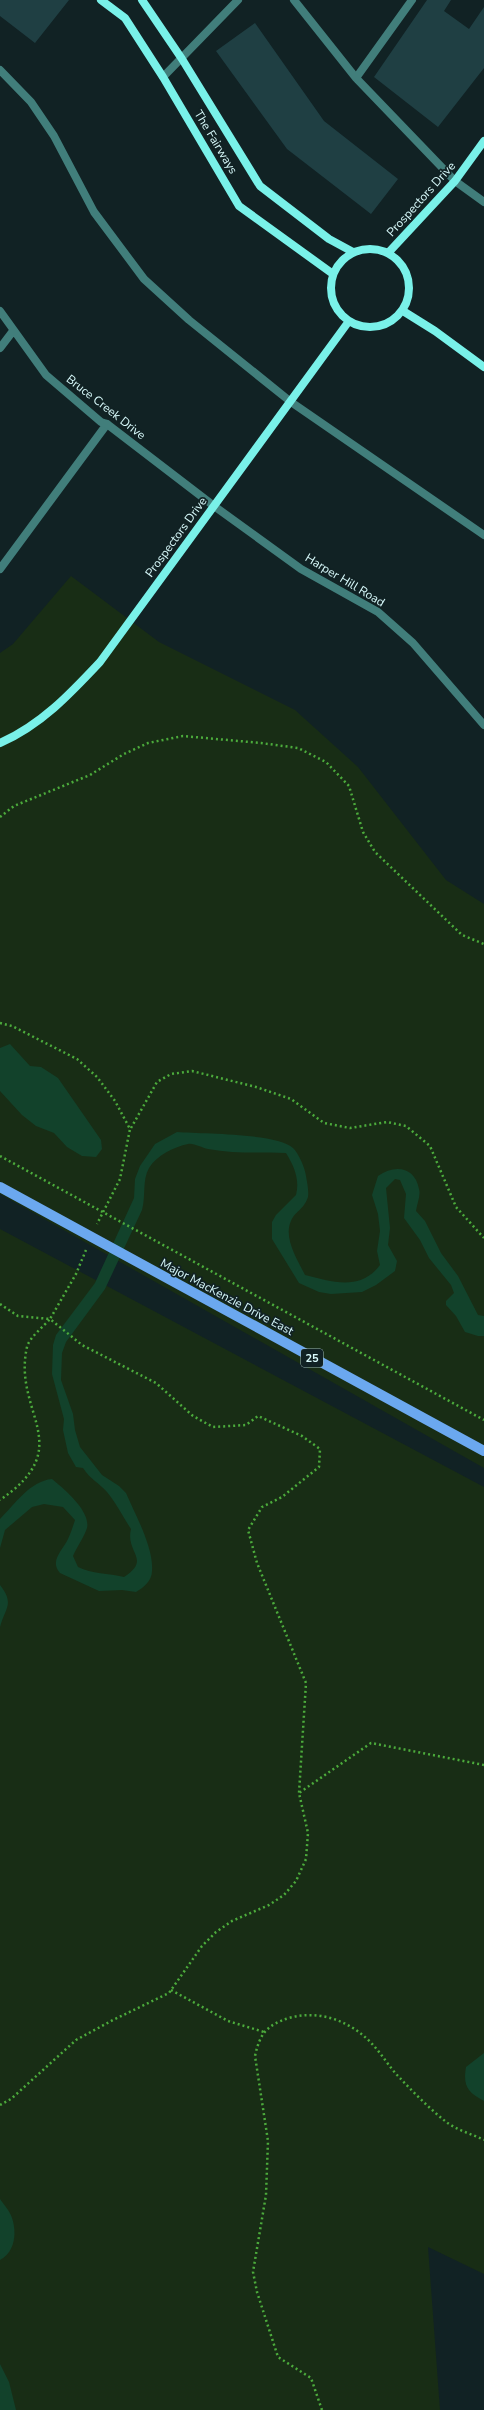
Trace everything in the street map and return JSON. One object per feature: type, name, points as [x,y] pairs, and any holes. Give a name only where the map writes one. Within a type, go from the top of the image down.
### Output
[{"type":"main road","name":"Major MacKenzie Drive East","points":[[0,1188],[484,1451]]},
{"type":"street","name":"The Fairways","points":[[101,0],[125,18],[163,77],[239,206],[333,274]]},
{"type":"street","name":"The Fairways","points":[[142,0],[147,5],[182,59],[260,186],[329,240],[353,252]]},
{"type":"street","points":[[163,77],[238,0]]},
{"type":"street","points":[[294,0],[356,78],[456,181],[484,202]]},
{"type":"street","points":[[356,78],[412,0]]},
{"type":"street","points":[[0,70],[39,114],[54,136],[94,212],[144,279],[190,320],[291,402],[484,535]]},
{"type":"street","name":"Prospectors Drive","points":[[389,252],[456,181],[484,141]]},
{"type":"street","points":[[365,248],[377,248],[389,252],[403,264],[410,282],[409,300],[403,311],[390,323],[380,326],[369,328],[349,321],[336,308],[331,292],[333,274],[342,260],[353,252],[365,248]]},
{"type":"street","name":"Bruce Creek Drive","points":[[0,311],[46,375],[101,422],[107,424],[214,506]]},
{"type":"street","points":[[403,311],[435,331],[484,367]]},
{"type":"street","name":"Prospectors Drive","points":[[0,743],[18,735],[62,703],[100,662],[349,321]]},
{"type":"street","points":[[0,348],[13,331]]},
{"type":"street","points":[[0,569],[107,424]]},
{"type":"street","name":"Harper Hill Road","points":[[214,506],[301,569],[378,612],[413,643],[484,725]]},
{"type":"path","points":[[0,817],[14,806],[90,775],[124,754],[148,743],[183,736],[298,748],[326,762],[349,786],[363,832],[375,852],[462,935],[484,944]]},
{"type":"path","points":[[0,1023],[12,1026],[77,1059],[102,1083],[116,1101],[130,1129]]},
{"type":"path","points":[[94,1231],[120,1179],[130,1129],[157,1082],[171,1074],[192,1071],[291,1099],[324,1123],[350,1128],[387,1122],[406,1126],[430,1146],[456,1207],[484,1238]]},
{"type":"path","points":[[0,1156],[484,1420]]},
{"type":"path","points":[[0,1500],[17,1489],[35,1465],[41,1448],[25,1380],[27,1346],[50,1319],[76,1274],[88,1246]]},
{"type":"path","points":[[0,1304],[18,1316],[50,1319],[82,1345],[156,1383],[193,1416],[213,1427],[246,1425],[258,1416],[302,1436],[320,1449],[319,1467],[282,1497],[262,1507],[248,1530],[257,1563],[306,1683],[299,1792],[308,1832],[306,1859],[296,1881],[284,1895],[269,1905],[232,1921],[216,1932],[202,1946],[169,1994],[113,2020],[76,2040],[11,2099],[0,2105]]},
{"type":"path","points":[[299,1792],[371,1743],[484,1765]]},
{"type":"path","points":[[171,1990],[228,2021],[264,2032]]},
{"type":"path","points":[[322,2410],[311,2378],[278,2357],[257,2292],[253,2272],[266,2195],[268,2141],[255,2056],[258,2043],[264,2032],[274,2023],[302,2014],[329,2017],[353,2027],[373,2045],[398,2077],[447,2123],[484,2140]]},
{"type":"shaded area","points":[[71,576],[159,642],[295,710],[358,767],[446,880],[484,904],[484,1468],[0,1194],[0,653],[13,644]]},
{"type":"shaded area","points":[[10,1044],[30,1066],[41,1067],[58,1078],[101,1140],[102,1149],[96,1157],[82,1156],[67,1147],[54,1133],[36,1126],[22,1115],[0,1091],[0,1048]]},
{"type":"shaded area","points":[[177,1132],[238,1135],[272,1139],[285,1143],[293,1148],[304,1169],[308,1197],[304,1205],[291,1221],[289,1235],[292,1249],[305,1275],[336,1282],[364,1279],[380,1265],[377,1251],[380,1231],[378,1214],[372,1195],[378,1176],[384,1172],[397,1169],[409,1172],[417,1182],[419,1191],[416,1211],[425,1221],[441,1253],[458,1276],[478,1315],[484,1316],[484,1336],[478,1336],[465,1332],[456,1316],[446,1305],[446,1301],[454,1293],[451,1285],[429,1258],[420,1240],[404,1218],[406,1194],[400,1180],[395,1179],[386,1188],[390,1228],[388,1245],[397,1261],[395,1271],[376,1285],[362,1292],[331,1294],[319,1292],[299,1283],[272,1239],[272,1222],[276,1215],[296,1195],[297,1189],[296,1173],[286,1153],[228,1152],[188,1144],[177,1147],[161,1155],[149,1168],[145,1183],[142,1210],[105,1289],[66,1342],[62,1353],[61,1380],[73,1414],[75,1430],[80,1447],[102,1475],[119,1486],[126,1493],[143,1531],[152,1562],[152,1575],[149,1581],[136,1592],[122,1590],[99,1591],[60,1573],[57,1569],[56,1560],[69,1537],[75,1520],[63,1507],[44,1504],[32,1507],[5,1530],[0,1548],[0,1519],[23,1494],[37,1484],[52,1479],[75,1500],[85,1514],[87,1528],[73,1556],[78,1567],[94,1572],[124,1577],[132,1571],[136,1565],[136,1555],[131,1544],[130,1537],[131,1529],[107,1492],[83,1468],[76,1467],[68,1453],[63,1430],[64,1419],[52,1374],[53,1345],[56,1335],[95,1283],[134,1198],[135,1179],[140,1166],[155,1144]]},
{"type":"shaded area","points":[[0,1229],[484,1487],[484,2274],[428,2247],[440,2410],[0,2410]]},
{"type":"shaded area","points":[[0,1585],[5,1591],[8,1606],[0,1627]]},
{"type":"shaded area","points":[[484,2053],[484,2101],[470,2091],[466,2084],[465,2074],[466,2067]]},
{"type":"shaded area","points":[[0,2199],[11,2215],[14,2224],[14,2242],[9,2252],[0,2260]]},
{"type":"shaded area","points":[[0,2364],[9,2382],[16,2410],[0,2410]]},
{"type":"building","points":[[0,0],[69,0],[35,43],[0,16]]},
{"type":"building","points":[[427,0],[451,0],[444,11],[469,29],[484,7],[484,68],[438,127],[374,77]]},
{"type":"building","points":[[255,23],[324,121],[398,179],[371,214],[287,149],[216,51]]}]
